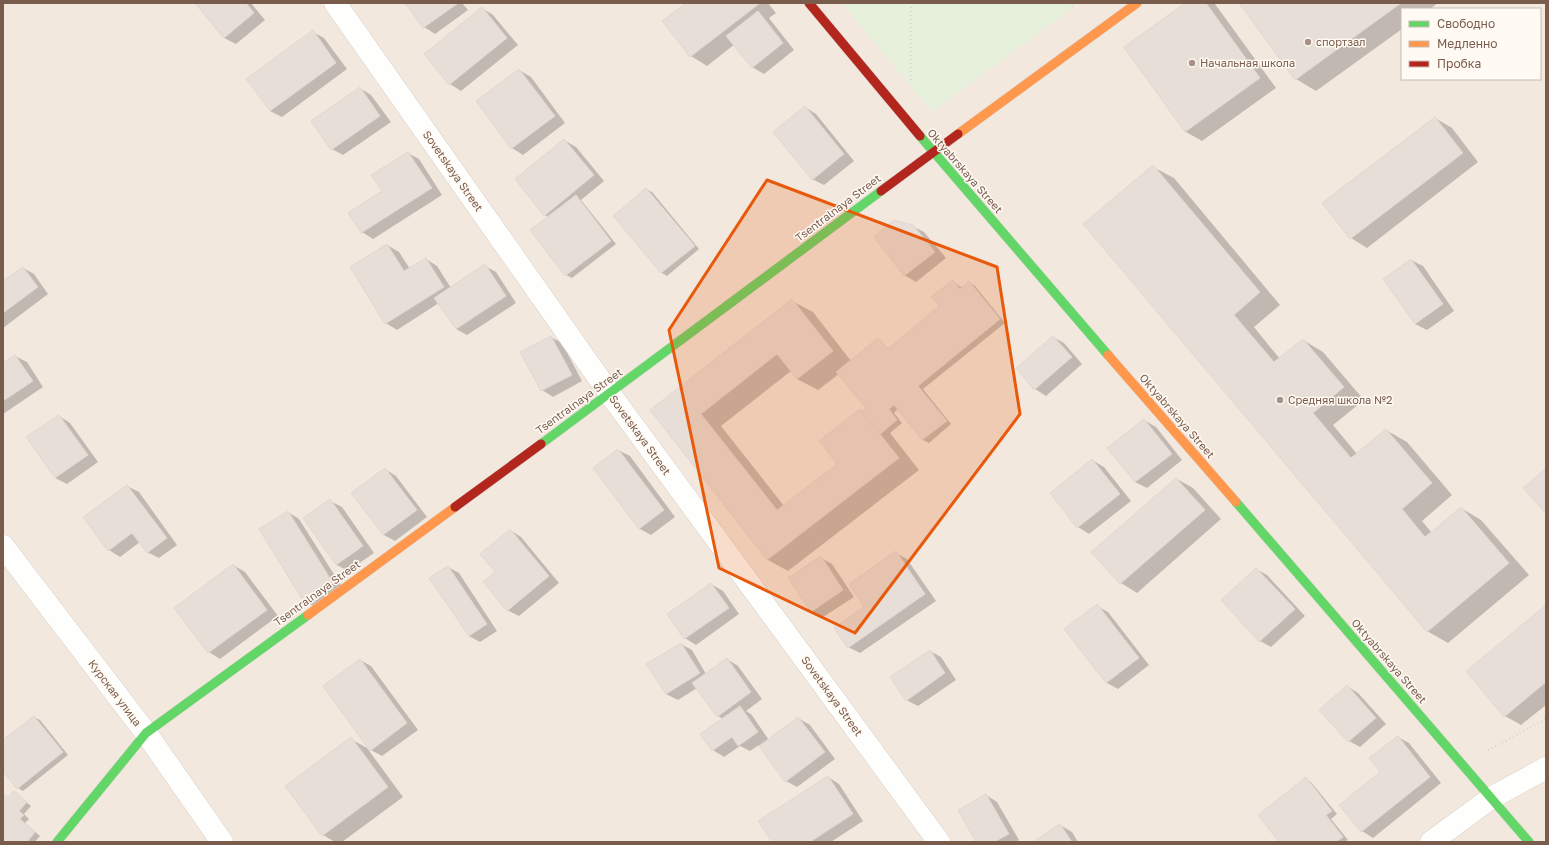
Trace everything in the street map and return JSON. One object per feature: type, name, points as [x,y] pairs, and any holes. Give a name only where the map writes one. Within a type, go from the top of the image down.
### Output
[{"type":"street","name":"Sovetskaya Street","points":[[335,3],[610,394],[939,842]]},
{"type":"street","name":"Oktyabrskaya Street","points":[[809,3],[933,152],[1529,842]]},
{"type":"street","name":"Tsentralnaya Street","points":[[57,842],[146,733],[610,394],[933,152],[1137,3]]},
{"type":"street","name":"Курская улица","points":[[3,546],[146,733],[222,842]]},
{"type":"street","points":[[1431,842],[1491,798],[1546,768]]},
{"type":"path","points":[[911,3],[911,87]]},
{"type":"path","points":[[1070,3],[1073,7]]},
{"type":"path","points":[[1487,751],[1546,719]]},
{"type":"highlighted area","points":[[767,180],[997,267],[1020,414],[855,633],[719,568],[669,330]]},
{"type":"shaded area","points":[[3,3],[1546,3],[1546,842],[3,842]]},
{"type":"green space","points":[[842,3],[1079,3],[932,112]]},
{"type":"building","points":[[195,3],[246,3],[254,13],[224,38]]},
{"type":"building","points":[[405,3],[457,3],[457,4],[423,28]]},
{"type":"building","points":[[686,3],[760,3],[690,57],[662,21]]},
{"type":"building","name":"Начальная школа","points":[[1185,3],[1206,3],[1260,78],[1185,132],[1124,47]]},
{"type":"building","name":"спортзал","points":[[1239,3],[1401,3],[1295,80]]},
{"type":"building","points":[[482,7],[507,38],[449,85],[424,54]]},
{"type":"building","points":[[758,11],[783,43],[752,68],[726,36]]},
{"type":"building","points":[[313,30],[336,63],[270,111],[246,79]]},
{"type":"building","points":[[519,69],[555,116],[511,149],[476,101]]},
{"type":"building","points":[[360,87],[380,116],[331,150],[311,121]]},
{"type":"building","points":[[805,106],[844,154],[812,180],[773,132]]},
{"type":"building","points":[[1435,117],[1463,153],[1350,239],[1322,203]]},
{"type":"building","points":[[564,139],[594,175],[544,216],[515,179]]},
{"type":"building","points":[[408,152],[432,188],[361,233],[348,213],[382,191],[371,175]]},
{"type":"building","name":"Средняя школа №2","points":[[1153,165],[1260,292],[1234,315],[1274,362],[1303,339],[1344,387],[1313,413],[1351,458],[1386,429],[1432,483],[1402,509],[1425,537],[1461,507],[1509,563],[1427,632],[1083,224]]},
{"type":"building","points":[[646,188],[695,246],[661,273],[613,216]]},
{"type":"building","points":[[576,195],[611,241],[565,276],[530,230]]},
{"type":"building","points":[[894,220],[913,225],[935,252],[904,276],[874,237]]},
{"type":"building","points":[[387,244],[404,271],[426,258],[444,287],[385,324],[350,267]]},
{"type":"building","points":[[1411,259],[1443,304],[1415,324],[1383,279]]},
{"type":"building","points":[[485,264],[506,296],[456,329],[434,298]]},
{"type":"building","points":[[23,267],[38,287],[3,313],[3,281]]},
{"type":"building","points":[[953,280],[960,289],[969,281],[1000,319],[918,386],[947,421],[922,440],[894,405],[889,409],[897,420],[878,436],[870,425],[866,428],[856,415],[866,408],[836,372],[878,338],[888,349],[939,306],[931,297]]},
{"type":"building","points":[[792,299],[833,351],[797,379],[777,354],[701,414],[777,510],[837,464],[819,441],[860,409],[899,458],[767,560],[650,410]]},
{"type":"building","points":[[551,336],[572,375],[541,391],[520,352]]},
{"type":"building","points":[[1053,336],[1072,357],[1034,390],[1016,368]]},
{"type":"building","points":[[15,355],[33,381],[3,401],[3,363]]},
{"type":"building","points":[[59,415],[88,455],[55,478],[26,437]]},
{"type":"building","points":[[1144,419],[1172,454],[1135,482],[1107,448]]},
{"type":"building","points":[[618,449],[664,510],[639,529],[593,468]]},
{"type":"building","points":[[1092,459],[1120,494],[1077,528],[1050,493]]},
{"type":"building","points":[[385,468],[417,510],[383,535],[351,493]]},
{"type":"building","points":[[1546,468],[1546,514],[1523,488]]},
{"type":"building","points":[[1176,478],[1205,510],[1120,584],[1091,552]]},
{"type":"building","points":[[127,485],[167,538],[147,553],[132,533],[108,551],[83,517]]},
{"type":"building","points":[[330,499],[363,546],[336,565],[303,518]]},
{"type":"building","points":[[288,511],[333,583],[304,602],[259,529]]},
{"type":"building","points":[[510,529],[549,576],[507,611],[483,582],[495,572],[480,554]]},
{"type":"building","points":[[896,551],[925,594],[848,648],[834,628],[864,607],[849,584]]},
{"type":"building","points":[[821,556],[843,590],[811,612],[788,578]]},
{"type":"building","points":[[233,564],[267,610],[208,653],[174,608]]},
{"type":"building","points":[[448,566],[487,624],[469,636],[429,578]]},
{"type":"building","points":[[1256,568],[1295,609],[1259,642],[1221,600]]},
{"type":"building","points":[[711,583],[729,608],[684,639],[667,614]]},
{"type":"building","points":[[1097,604],[1139,658],[1106,683],[1064,629]]},
{"type":"building","points":[[1546,605],[1546,682],[1504,717],[1466,671]]},
{"type":"building","points":[[681,643],[700,673],[666,694],[646,664]]},
{"type":"building","points":[[930,650],[945,673],[906,701],[890,677]]},
{"type":"building","points":[[727,658],[751,692],[717,717],[692,683]]},
{"type":"building","points":[[360,659],[407,723],[370,751],[323,686]]},
{"type":"building","points":[[1347,685],[1376,718],[1348,742],[1319,710]]},
{"type":"building","points":[[740,706],[758,732],[738,746],[732,737],[712,751],[700,734]]},
{"type":"building","points":[[34,716],[63,752],[17,789],[3,771],[3,740]]},
{"type":"building","points":[[798,717],[825,752],[785,782],[759,746]]},
{"type":"building","points":[[1398,736],[1430,777],[1361,832],[1339,805],[1380,772],[1369,758]]},
{"type":"building","points":[[351,737],[388,787],[322,836],[285,786]]},
{"type":"building","points":[[828,776],[853,814],[810,842],[772,842],[758,821]]},
{"type":"building","points":[[1306,777],[1332,811],[1326,815],[1343,837],[1336,842],[1279,842],[1258,815]]},
{"type":"building","points":[[14,791],[27,802],[19,811],[24,815],[20,819],[35,832],[27,842],[3,842],[3,793],[8,798]]},
{"type":"building","points":[[986,794],[1009,834],[994,842],[976,842],[958,810]]},
{"type":"building","points":[[1060,824],[1072,842],[1033,842]]},
{"type":"traffic: fast","points":[[920,136],[1108,355]]},
{"type":"traffic: fast","points":[[541,444],[881,191]]},
{"type":"traffic: fast","points":[[1236,502],[1529,842]]},
{"type":"traffic: fast","points":[[57,842],[146,733],[308,615]]},
{"type":"traffic: slow","points":[[958,134],[1137,3]]},
{"type":"traffic: slow","points":[[1108,355],[1236,502]]},
{"type":"traffic: slow","points":[[308,615],[455,507]]},
{"type":"traffic: jam","points":[[809,3],[920,136]]},
{"type":"traffic: jam","points":[[881,191],[958,134]]},
{"type":"traffic: jam","points":[[455,507],[541,444]]},
{"type":"place","name":"спортзал","points":[[1308,42]]},
{"type":"place","name":"Начальная школа","points":[[1192,63]]},
{"type":"place","name":"Средняя школа №2","points":[[1280,400]]}]
